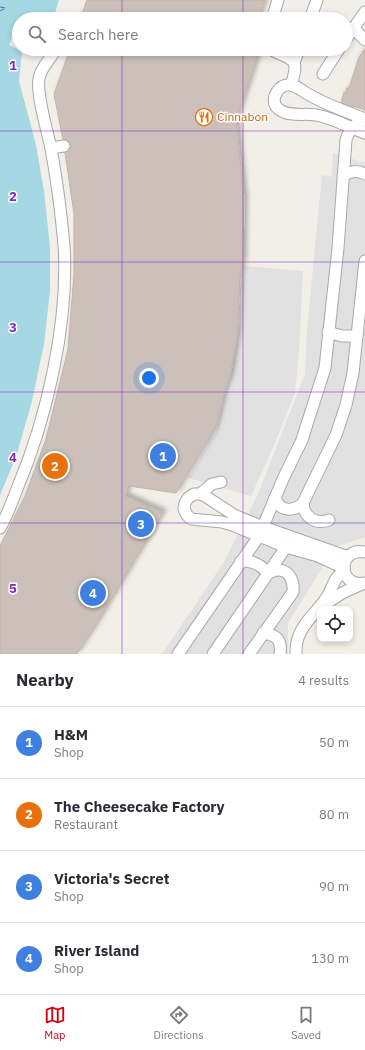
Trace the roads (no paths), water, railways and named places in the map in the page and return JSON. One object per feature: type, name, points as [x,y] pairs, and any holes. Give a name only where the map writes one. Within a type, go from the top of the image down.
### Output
[{"type":"street","points":[[274,12],[278,0]]},
{"type":"street","points":[[313,12],[317,0]]},
{"type":"street","points":[[365,12],[353,28],[365,40]]},
{"type":"street","points":[[0,528],[29,462],[46,404],[57,346],[64,292],[64,246],[58,189],[40,97],[39,75],[51,56]]},
{"type":"street","points":[[286,56],[291,58],[295,69],[291,85]]},
{"type":"street","points":[[294,63],[297,56]]},
{"type":"street","points":[[323,74],[335,56]]},
{"type":"street","points":[[365,120],[291,85],[285,85],[279,88],[275,93],[275,105],[279,110],[286,113],[317,115],[365,133]]},
{"type":"street","points":[[308,114],[314,97]]},
{"type":"street","points":[[178,654],[261,532],[302,440],[325,368],[338,248],[346,140],[351,128],[365,120]]},
{"type":"street","points":[[51,148],[64,146]]},
{"type":"street","points":[[343,176],[353,171],[358,171],[365,174]]},
{"type":"street","points":[[275,498],[276,503],[280,507],[290,510],[298,508],[303,503],[322,467],[339,428],[346,405],[359,339],[365,261]]},
{"type":"street","points":[[328,332],[359,339]]},
{"type":"street","points":[[200,494],[212,484],[221,482]]},
{"type":"street","points":[[344,570],[318,556],[286,547],[261,532],[234,515],[222,508],[206,496],[194,494],[188,498],[185,503],[184,509],[191,519],[216,522],[261,532],[348,557]]},
{"type":"street","points":[[303,503],[305,513],[313,520],[324,522],[329,520]]},
{"type":"street","points":[[216,522],[222,508]]},
{"type":"street","points":[[213,654],[286,547]]},
{"type":"street","points":[[363,550],[350,554],[344,563],[344,570],[346,576],[354,583],[365,583]]},
{"type":"street","points":[[241,561],[256,563],[268,573]]},
{"type":"street","points":[[249,654],[293,592],[294,584],[291,577],[286,572],[278,570],[268,573]]},
{"type":"street","points":[[296,654],[297,639],[300,633],[327,598],[338,575],[344,570]]},
{"type":"street","points":[[316,611],[333,598],[365,583]]},
{"type":"street","points":[[263,633],[271,634],[277,638],[280,644],[280,654]]},
{"type":"water","points":[[0,0],[59,0],[55,12],[12,12],[12,37],[9,45],[12,46],[12,56],[22,56],[19,81],[36,145],[44,191],[50,247],[50,291],[44,344],[32,401],[16,457],[0,495]]},
{"type":"place","name":"Cinnabon","points":[[204,117]]},
{"type":"place","name":"H&M","points":[[163,456]]},
{"type":"place","name":"The Cheesecake Factory","points":[[55,466]]},
{"type":"place","name":"Victoria's Secret","points":[[141,524]]},
{"type":"place","name":"River Island","points":[[93,593]]}]
